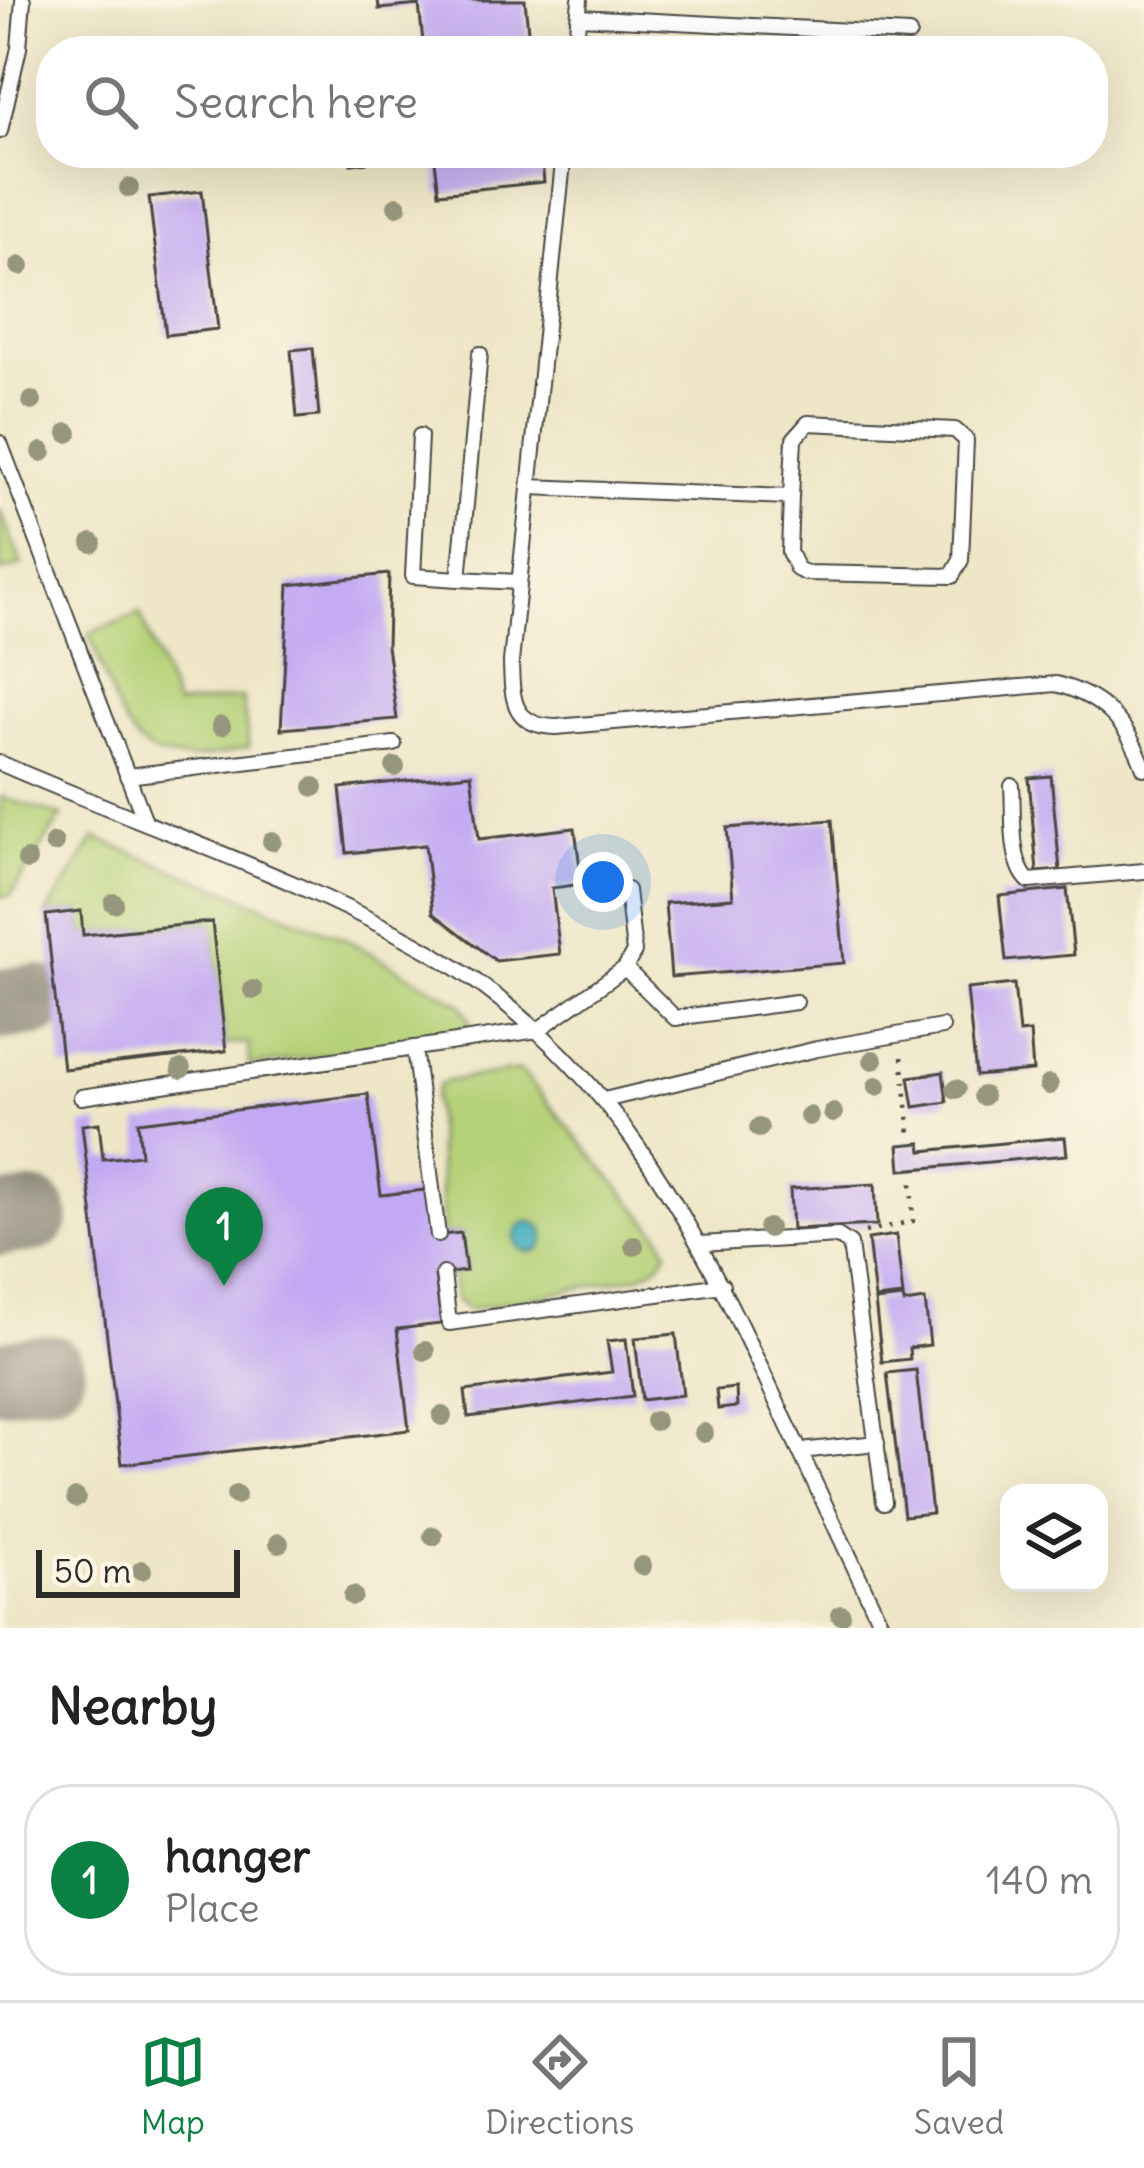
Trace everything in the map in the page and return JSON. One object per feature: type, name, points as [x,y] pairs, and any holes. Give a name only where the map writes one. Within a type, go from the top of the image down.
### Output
[{"type":"lane","points":[[0,131],[19,49],[23,0]]},
{"type":"lane","points":[[579,8],[909,34]]},
{"type":"lane","points":[[563,168],[511,662],[512,695],[526,720],[540,727],[1056,684],[1101,702],[1120,721],[1144,768]]},
{"type":"lane","points":[[459,579],[480,354]]},
{"type":"lane","points":[[808,423],[955,430],[966,440],[961,560],[952,576],[797,569],[789,552],[791,496],[794,439],[808,423]]},
{"type":"lane","points":[[420,436],[412,576],[519,582]]},
{"type":"lane","points":[[0,443],[145,821]]},
{"type":"lane","points":[[529,487],[791,496]]},
{"type":"lane","points":[[128,776],[394,744]]},
{"type":"lane","points":[[0,763],[145,821],[393,933],[492,993],[538,1030],[604,1100],[664,1180],[722,1285],[883,1628]]},
{"type":"lane","points":[[1012,786],[1024,878],[1144,871]]},
{"type":"lane","points":[[80,1097],[538,1030],[626,968],[634,952],[627,890]]},
{"type":"lane","points":[[626,968],[675,1018],[796,1002]]},
{"type":"lane","points":[[604,1100],[817,1048],[942,1028]]},
{"type":"lane","points":[[414,1048],[438,1235]]},
{"type":"lane","points":[[700,1244],[845,1239],[852,1250],[884,1502]]},
{"type":"lane","points":[[443,1274],[449,1323],[722,1285]]},
{"type":"lane","points":[[800,1451],[877,1444]]},
{"type":"path","points":[[899,1034],[910,1134]]},
{"type":"path","points":[[845,1239],[913,1221],[910,1180]]},
{"type":"green space","points":[[0,509],[22,565],[0,572]]},
{"type":"green space","points":[[140,613],[176,706],[242,698],[249,747],[177,758],[154,753],[136,740],[112,697],[89,633]]},
{"type":"green space","points":[[0,797],[62,816],[10,896],[0,897]]},
{"type":"green space","points":[[95,838],[344,938],[461,1004],[471,1022],[456,1035],[250,1066],[248,1043],[225,1045],[212,922],[83,935],[81,911],[46,915]]},
{"type":"green space","points":[[520,1070],[660,1235],[668,1251],[658,1265],[639,1276],[469,1310],[455,1299],[452,1273],[466,1270],[461,1233],[444,1235],[434,1098],[438,1086],[447,1081]]},
{"type":"water","points":[[530,1222],[541,1226],[545,1237],[541,1248],[530,1252],[519,1248],[515,1237],[519,1226]]},
{"type":"building","points":[[378,0],[525,0],[529,36],[422,36],[419,5],[379,9]]},
{"type":"building","points":[[436,168],[543,168],[544,182],[439,193]]},
{"type":"building","points":[[202,191],[218,329],[166,335],[149,197]]},
{"type":"building","points":[[313,348],[319,416],[297,418],[291,350]]},
{"type":"building","points":[[389,574],[387,646],[397,719],[281,729],[289,585]]},
{"type":"building","points":[[471,774],[479,839],[575,828],[582,884],[552,888],[560,954],[496,961],[433,913],[425,845],[347,853],[340,788]]},
{"type":"building","points":[[1051,776],[1060,870],[1037,872],[1029,778]]},
{"type":"building","points":[[832,820],[844,963],[671,977],[665,903],[733,898],[727,828]]},
{"type":"building","points":[[1067,889],[1074,955],[1006,961],[999,896]]},
{"type":"building","points":[[81,911],[83,935],[212,922],[226,1051],[63,1069],[46,915]]},
{"type":"building","points":[[1014,984],[1019,1033],[1030,1032],[1033,1071],[976,1076],[967,989]]},
{"type":"building","points":[[943,1072],[947,1102],[914,1107],[909,1077]]},
{"type":"building","points":[[368,1094],[381,1195],[425,1190],[431,1236],[461,1233],[466,1271],[435,1275],[441,1324],[397,1329],[409,1430],[122,1464],[82,1125],[99,1123],[103,1159],[141,1155],[138,1122]]},
{"type":"building","points":[[1065,1137],[1067,1155],[901,1170],[899,1145],[921,1143],[922,1151]]},
{"type":"building","points":[[875,1184],[877,1225],[792,1229],[790,1189]]},
{"type":"building","points":[[896,1235],[903,1296],[875,1299],[868,1239]]},
{"type":"building","points":[[903,1298],[904,1303],[925,1300],[930,1345],[909,1348],[910,1359],[882,1362],[875,1301]]},
{"type":"building","points":[[676,1334],[683,1395],[642,1400],[635,1338]]},
{"type":"building","points":[[626,1339],[633,1396],[468,1417],[465,1391],[612,1372],[607,1341]]},
{"type":"building","points":[[916,1370],[932,1513],[904,1516],[887,1373]]},
{"type":"building","points":[[736,1388],[737,1407],[718,1409],[716,1390]]},
{"type":"taxiway","points":[[0,1004],[35,1000]]},
{"type":"taxiway","points":[[0,1220],[33,1216]]},
{"type":"taxiway","points":[[0,1376],[49,1370]]},
{"type":"place","name":"hanger","points":[[224,1286]]}]
